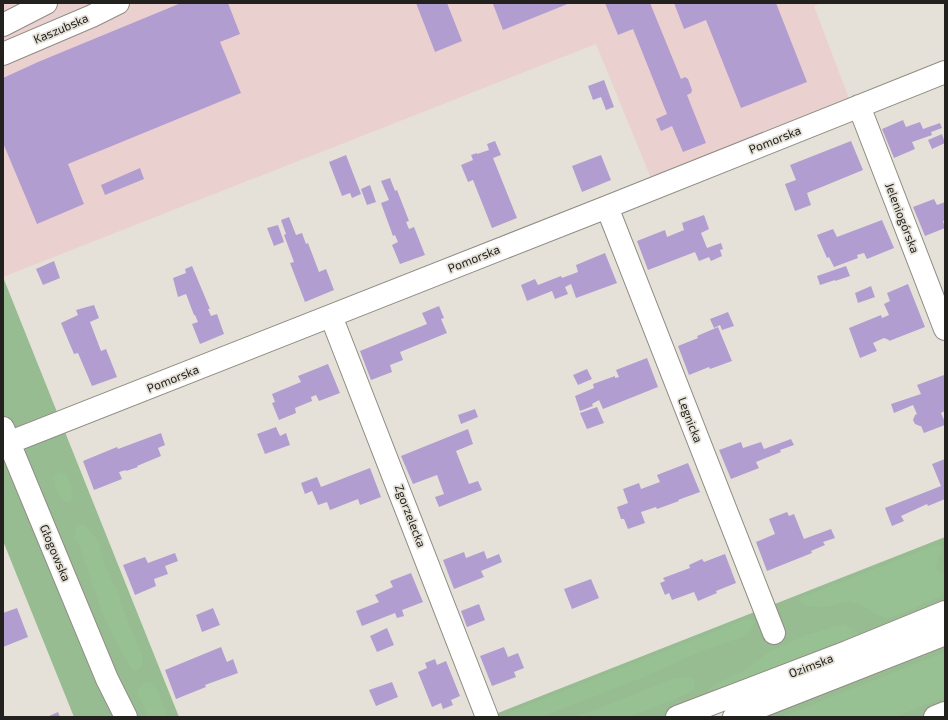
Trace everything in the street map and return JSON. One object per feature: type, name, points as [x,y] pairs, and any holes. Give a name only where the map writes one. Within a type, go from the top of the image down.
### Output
[{"type":"street","points":[[3,26],[46,3]]},
{"type":"street","name":"Kaszubska","points":[[3,54],[92,16],[118,3]]},
{"type":"street","name":"Pomorska","points":[[5,438],[331,316],[945,72]]},
{"type":"street","name":"Jeleniogórska","points":[[859,106],[945,329]]},
{"type":"street","name":"Legnicka","points":[[607,207],[774,633]]},
{"type":"street","name":"Zgorzelecka","points":[[331,316],[488,717]]},
{"type":"street","name":"Głogowska","points":[[5,438],[107,679],[126,717]]},
{"type":"street","name":"Ozimska","points":[[677,717],[848,652],[945,612]]},
{"type":"street","name":"Ozimska","points":[[734,717],[945,634]]},
{"type":"street","name":"Głogowska","points":[[107,679],[119,717]]},
{"type":"street","points":[[935,717],[945,713]]},
{"type":"shaded area","points":[[3,3],[822,3],[814,6],[853,109],[655,188],[596,44],[3,277]]},
{"type":"green space","points":[[3,277],[179,717],[74,717],[3,541]]},
{"type":"green space","points":[[59,472],[66,474],[71,486],[72,498],[69,502],[64,501],[55,486],[54,479]]},
{"type":"green space","points":[[77,524],[85,525],[98,541],[102,559],[117,590],[125,615],[142,654],[142,665],[136,671],[132,670],[105,620],[80,547],[75,537]]},
{"type":"green space","points":[[945,537],[945,612],[677,717],[488,717]]},
{"type":"green space","points":[[936,545],[940,546],[941,550],[935,566],[939,572],[945,575],[945,595],[906,612],[888,618],[876,614],[864,606],[850,601],[830,606],[814,607],[802,604],[798,599]]},
{"type":"green space","points":[[751,619],[755,622],[750,631],[743,637],[703,650],[644,677],[541,717],[510,717],[510,712],[741,621]]},
{"type":"green space","points":[[844,624],[859,634],[709,693],[708,691],[711,687],[747,669],[769,652],[804,636]]},
{"type":"green space","points":[[945,634],[945,713],[935,717],[734,717]]},
{"type":"green space","points":[[945,652],[945,697],[895,717],[782,717]]},
{"type":"green space","points":[[692,677],[695,688],[689,693],[629,717],[576,717],[676,678]]},
{"type":"green space","points":[[144,682],[155,685],[168,717],[148,717],[137,691]]},
{"type":"building","points":[[181,3],[228,3],[240,34],[220,42],[241,93],[68,164],[84,204],[37,224],[3,143],[3,78]]},
{"type":"building","points":[[416,3],[447,3],[462,41],[435,52]]},
{"type":"building","points":[[570,3],[503,30],[493,4]]},
{"type":"building","points":[[605,3],[650,3],[681,79],[685,77],[688,79],[692,90],[691,93],[687,95],[706,143],[683,152],[672,126],[661,131],[656,119],[667,114],[633,29],[618,35]]},
{"type":"building","points":[[674,3],[776,3],[807,82],[741,108],[706,20],[684,29]]},
{"type":"building","points":[[604,80],[614,107],[606,110],[601,97],[593,100],[588,86]]},
{"type":"building","points":[[903,120],[906,127],[920,122],[923,129],[940,123],[942,128],[931,132],[932,135],[912,142],[915,149],[894,158],[882,129]]},
{"type":"building","points":[[942,134],[945,143],[932,149],[928,140]]},
{"type":"building","points":[[495,141],[501,155],[493,158],[517,218],[492,228],[473,180],[468,182],[461,165],[473,160],[471,155],[489,150],[487,144]]},
{"type":"building","points":[[851,141],[863,170],[807,193],[811,205],[795,211],[785,184],[796,180],[790,165]]},
{"type":"building","points":[[346,155],[361,194],[352,198],[350,193],[342,196],[329,162]]},
{"type":"building","points":[[601,155],[611,180],[582,192],[572,166]]},
{"type":"building","points":[[140,168],[144,179],[105,195],[101,185]]},
{"type":"building","points":[[390,178],[395,191],[397,190],[409,221],[406,222],[409,229],[414,227],[425,255],[400,264],[392,245],[398,242],[395,235],[393,236],[381,203],[389,200],[381,181]]},
{"type":"building","points":[[370,185],[376,202],[367,205],[361,189]]},
{"type":"building","points":[[934,199],[937,205],[945,202],[945,220],[943,221],[945,228],[925,236],[913,207]]},
{"type":"building","points":[[704,215],[709,229],[701,233],[707,248],[721,243],[723,249],[720,250],[722,256],[711,261],[709,257],[699,261],[695,252],[648,270],[637,241],[665,230],[667,237],[684,230],[682,223]]},
{"type":"building","points":[[289,217],[296,235],[302,233],[306,244],[308,243],[319,272],[326,269],[334,290],[305,302],[290,263],[294,262],[284,235],[286,234],[281,220]]},
{"type":"building","points":[[882,220],[894,248],[867,259],[864,253],[857,255],[858,258],[834,267],[829,257],[827,258],[817,235],[833,229],[837,237]]},
{"type":"building","points":[[278,225],[284,242],[274,246],[267,228]]},
{"type":"building","points":[[605,253],[617,283],[576,298],[571,284],[565,287],[568,294],[555,299],[552,291],[527,301],[521,285],[535,279],[538,285],[561,276],[562,278],[578,272],[576,265]]},
{"type":"building","points":[[54,261],[60,278],[43,285],[36,269]]},
{"type":"building","points":[[192,266],[210,309],[208,309],[211,316],[217,314],[224,334],[200,344],[192,324],[198,322],[186,294],[178,297],[173,278],[186,273],[185,269]]},
{"type":"building","points":[[846,266],[850,276],[820,285],[817,276]]},
{"type":"building","points":[[908,284],[925,327],[889,341],[884,338],[873,343],[877,351],[860,358],[849,328],[881,315],[882,318],[889,315],[884,304],[890,301],[887,293]]},
{"type":"building","points":[[871,286],[875,297],[858,303],[855,293]]},
{"type":"building","points":[[94,305],[99,318],[90,322],[101,351],[106,349],[117,377],[92,386],[78,353],[74,354],[61,323],[78,315],[76,310]]},
{"type":"building","points":[[439,306],[444,318],[441,319],[447,333],[400,352],[403,360],[390,365],[392,372],[371,380],[360,351],[427,324],[422,313]]},
{"type":"building","points":[[728,312],[734,326],[722,330],[720,325],[714,328],[710,319]]},
{"type":"building","points":[[718,327],[732,361],[710,369],[709,367],[689,375],[678,346],[698,338],[697,336]]},
{"type":"building","points":[[647,358],[658,387],[603,409],[599,400],[592,404],[593,406],[580,411],[575,396],[594,388],[593,384],[615,376],[615,378],[619,377],[616,370]]},
{"type":"building","points":[[328,364],[340,393],[319,401],[316,395],[311,397],[312,401],[295,408],[296,413],[279,420],[272,403],[275,402],[272,394],[301,382],[298,376]]},
{"type":"building","points":[[587,369],[592,379],[578,385],[573,375]]},
{"type":"building","points":[[944,375],[945,411],[941,413],[945,425],[924,433],[921,426],[915,424],[913,420],[917,414],[913,405],[894,413],[891,404],[921,394],[917,385]]},
{"type":"building","points":[[597,407],[604,423],[587,429],[580,413]]},
{"type":"building","points":[[475,409],[478,417],[461,424],[458,415]]},
{"type":"building","points":[[276,427],[280,436],[286,433],[290,445],[265,454],[257,434]]},
{"type":"building","points":[[468,429],[473,444],[456,451],[469,484],[478,481],[482,490],[439,507],[435,497],[444,494],[437,475],[413,484],[401,456]]},
{"type":"building","points":[[161,433],[165,445],[158,448],[161,456],[137,466],[138,467],[119,472],[122,479],[94,490],[83,461],[117,447],[118,449]]},
{"type":"building","points":[[791,439],[794,445],[756,462],[759,468],[731,479],[719,450],[741,442],[743,448],[761,442],[764,449]]},
{"type":"building","points":[[945,459],[945,499],[928,506],[927,504],[901,516],[904,521],[892,526],[885,508],[941,486],[932,464]]},
{"type":"building","points":[[688,463],[700,492],[657,509],[656,507],[641,512],[645,523],[628,529],[624,519],[621,519],[617,507],[628,503],[623,489],[639,483],[641,489],[660,482],[657,475]]},
{"type":"building","points":[[370,468],[381,497],[360,505],[358,499],[330,510],[327,502],[318,505],[312,491],[305,494],[301,483],[317,477],[321,487]]},
{"type":"building","points":[[787,512],[789,516],[794,514],[804,539],[831,529],[835,538],[823,542],[825,545],[811,551],[812,553],[767,571],[756,542],[775,534],[769,519]]},
{"type":"building","points":[[484,551],[487,559],[499,554],[502,562],[481,571],[484,577],[454,589],[443,560],[464,552],[466,558]]},
{"type":"building","points":[[175,553],[178,561],[165,566],[168,574],[154,579],[156,586],[135,595],[123,565],[145,557],[148,563]]},
{"type":"building","points":[[725,554],[736,583],[716,591],[717,593],[698,601],[694,592],[672,600],[669,593],[665,595],[660,583],[665,581],[663,578],[690,568],[689,565],[702,559],[704,562]]},
{"type":"building","points":[[411,573],[423,602],[402,610],[404,616],[397,618],[395,613],[362,626],[356,611],[379,602],[375,595],[393,587],[390,581]]},
{"type":"building","points":[[591,579],[599,598],[572,609],[564,589]]},
{"type":"building","points":[[479,604],[485,620],[467,627],[461,611]]},
{"type":"building","points":[[17,608],[28,637],[3,647],[3,613]]},
{"type":"building","points":[[213,608],[220,625],[202,632],[196,615]]},
{"type":"building","points":[[387,628],[394,645],[377,652],[370,636]]},
{"type":"building","points":[[221,647],[227,662],[233,659],[238,673],[205,685],[206,687],[176,699],[165,670]]},
{"type":"building","points":[[504,647],[508,657],[518,653],[524,668],[514,672],[516,677],[492,686],[480,656]]},
{"type":"building","points":[[435,659],[437,665],[446,661],[460,696],[451,700],[453,705],[443,709],[441,703],[432,707],[418,672],[427,668],[425,663]]},
{"type":"building","points":[[392,682],[398,697],[376,706],[369,690]]},
{"type":"building","points":[[58,712],[60,717],[47,717]]}]
